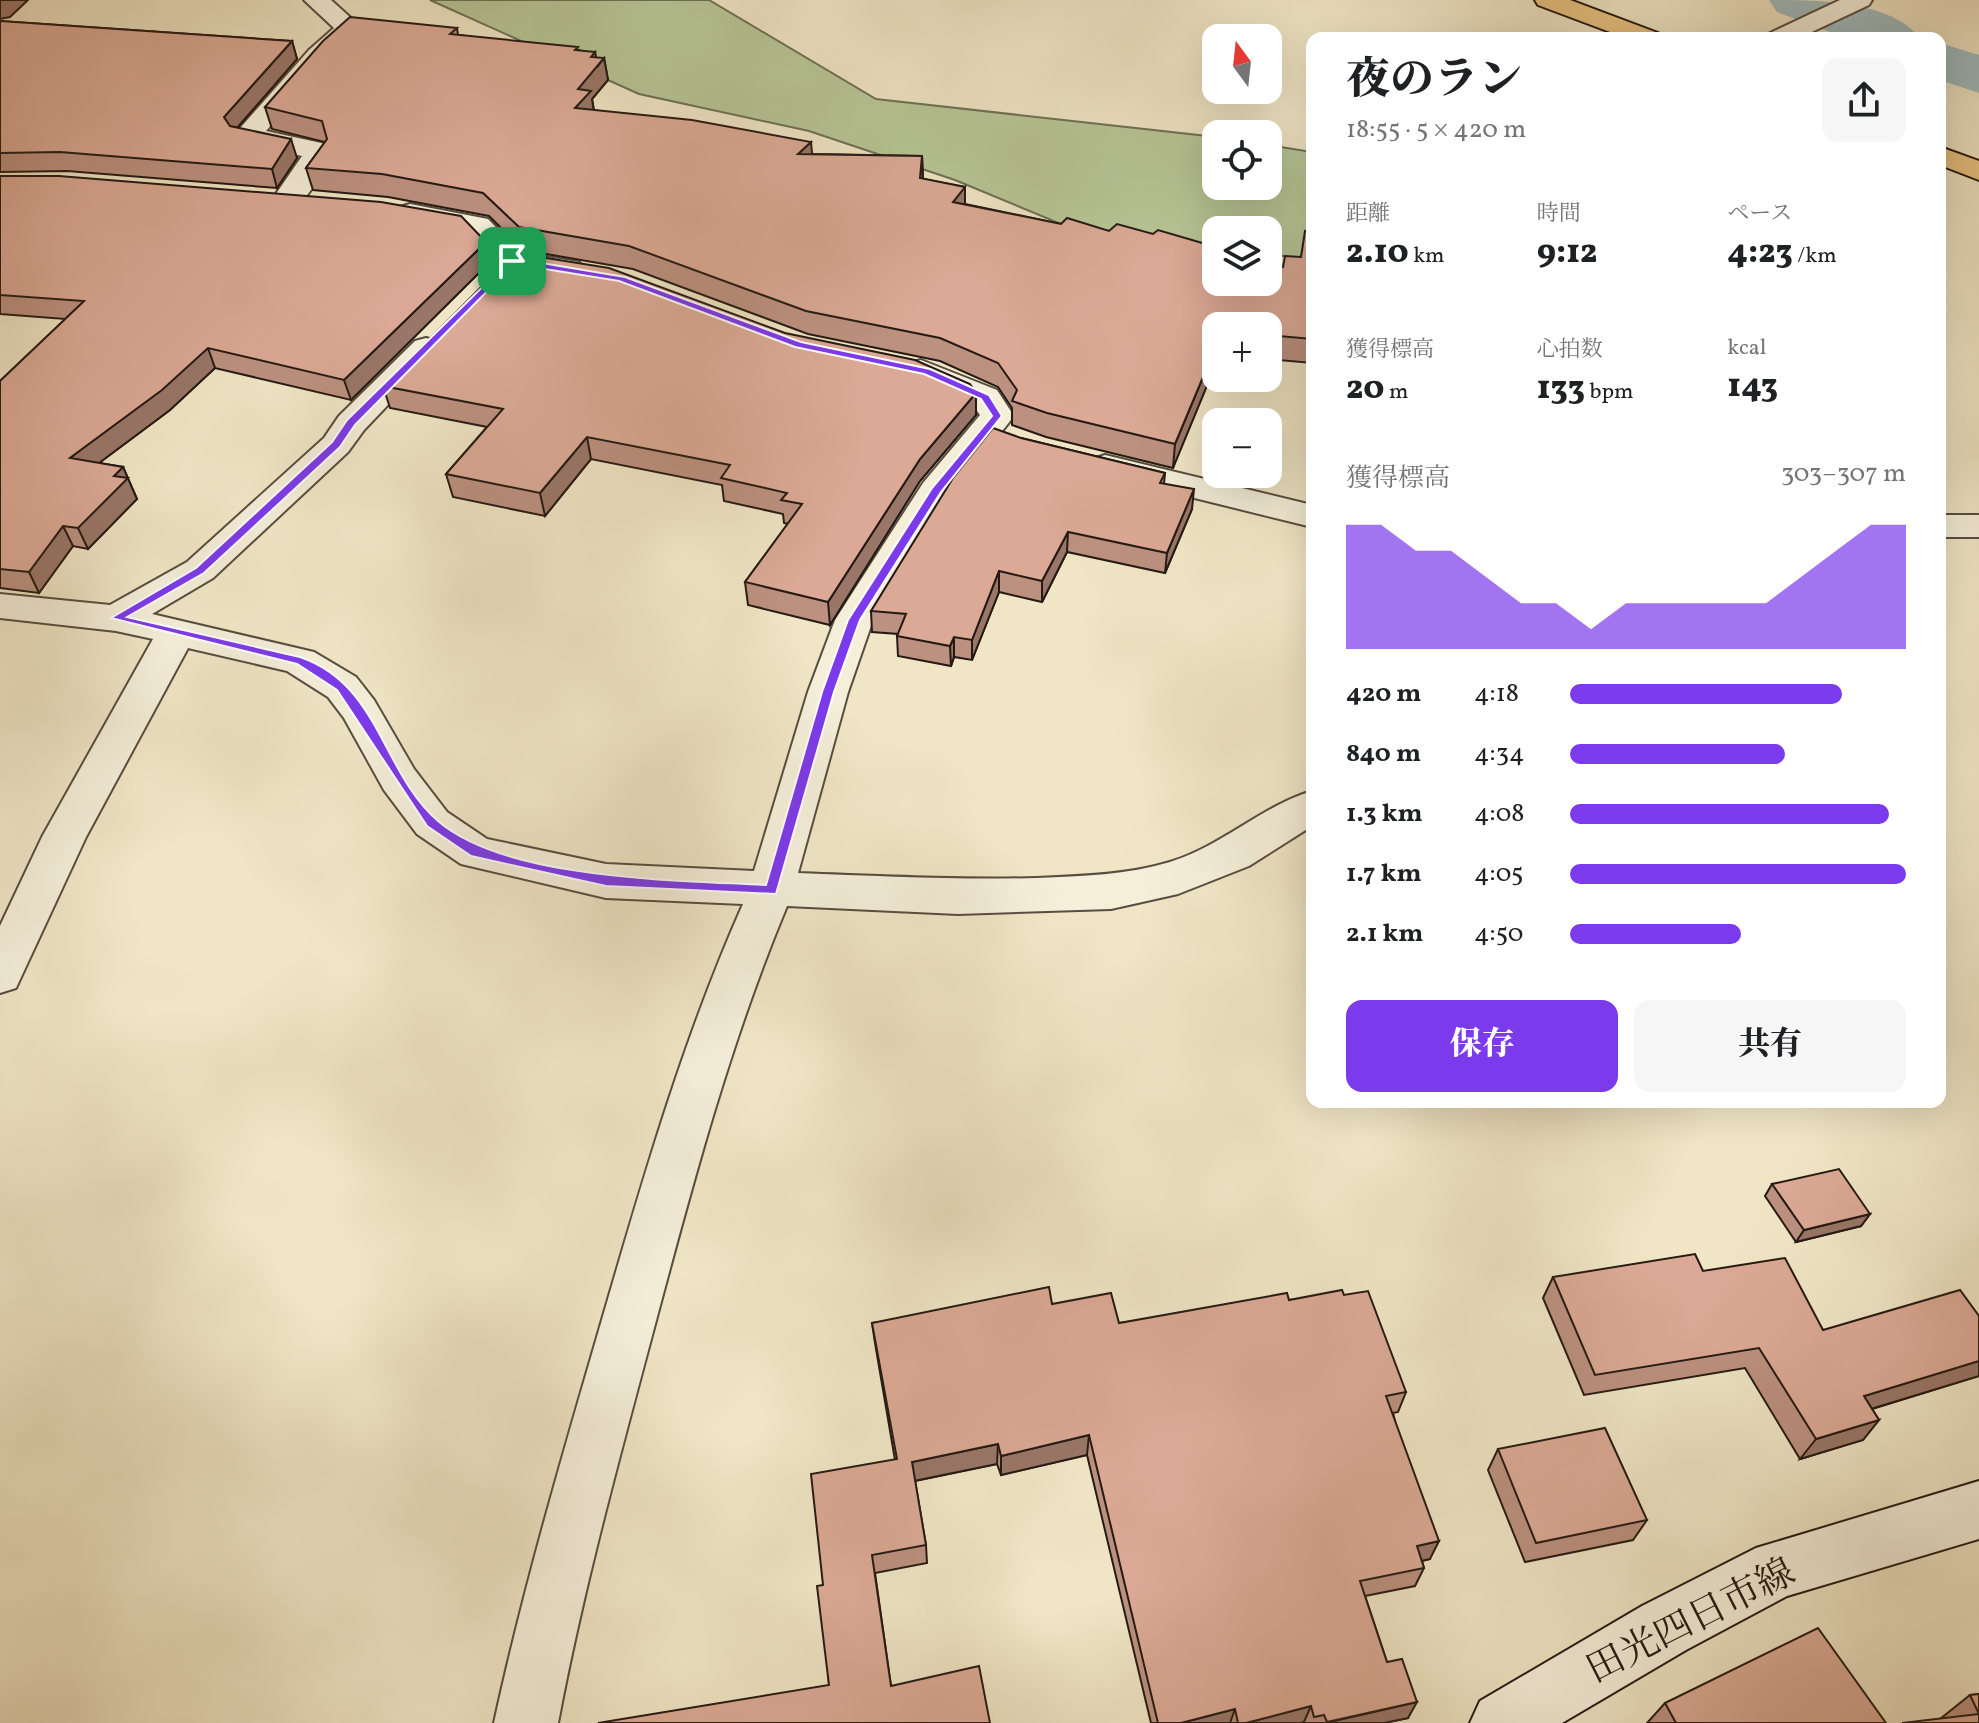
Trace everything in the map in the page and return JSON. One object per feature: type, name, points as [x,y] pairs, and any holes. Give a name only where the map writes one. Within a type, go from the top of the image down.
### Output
[{"type":"highway","points":[[1547,0],[1633,32]]},
{"type":"highway","points":[[1946,157],[1979,171]]},
{"type":"street","points":[[255,199],[301,202],[317,160],[316,150],[247,136],[318,55],[349,28],[316,0]]},
{"type":"street","points":[[1792,32],[1860,0]]},
{"type":"street","points":[[387,209],[477,225],[501,272],[597,273]]},
{"type":"street","points":[[116,618],[200,570],[336,445],[351,423],[448,326]]},
{"type":"street","points":[[526,1723],[550,1604],[663,1198],[735,974],[771,890],[828,692],[854,620],[936,491],[1005,438],[997,416],[985,397],[927,371],[884,362]]},
{"type":"street","points":[[1077,459],[1306,515]]},
{"type":"street","points":[[1946,526],[1979,526]]},
{"type":"street","points":[[0,606],[116,618],[300,661],[342,687],[360,710],[399,779],[432,823],[476,853],[606,881],[958,897],[1111,892],[1178,877],[1233,855],[1306,810]]},
{"type":"street","points":[[0,975],[64,837],[177,632]]},
{"type":"street","name":"田光四日市線","points":[[1502,1723],[1664,1628],[1777,1569],[1979,1510]]},
{"type":"green space","points":[[430,0],[709,0],[876,99],[1202,135],[1202,200],[1282,200],[1282,147],[1306,151],[1306,259],[1282,256],[1282,216],[1202,216],[1202,245],[1068,227],[955,180],[809,131],[639,94]]},
{"type":"building","points":[[350,17],[457,28],[450,34],[578,47],[575,50],[595,52],[591,57],[604,58],[578,89],[591,91],[575,108],[692,120],[811,142],[798,154],[922,156],[920,178],[965,187],[953,202],[1061,224],[1067,218],[1109,231],[1117,224],[1153,234],[1158,230],[1202,243],[1202,296],[1282,296],[1285,256],[1301,257],[1306,231],[1306,338],[1282,336],[1282,312],[1202,312],[1202,379],[1175,444],[1047,413],[1012,401],[1017,390],[998,363],[940,338],[806,311],[629,246],[519,227],[483,193],[382,174],[306,168],[327,139],[322,121],[265,107],[323,41]]},
{"type":"building","points":[[0,21],[292,41],[224,117],[230,126],[291,139],[272,169],[60,152],[0,153]]},
{"type":"building","points":[[0,176],[59,176],[381,202],[461,216],[486,242],[344,380],[208,348],[162,390],[70,458],[123,467],[114,476],[128,478],[78,528],[63,526],[29,572],[0,569],[0,381],[84,301],[0,295]]},
{"type":"building","points":[[515,253],[609,268],[785,333],[915,360],[970,384],[976,393],[920,459],[828,602],[745,582],[802,504],[781,500],[787,493],[721,478],[730,465],[587,437],[540,493],[446,474],[503,409],[383,386]]},
{"type":"building","points":[[993,428],[1021,438],[1165,473],[1160,483],[1194,489],[1167,553],[1068,532],[1042,581],[999,571],[972,640],[954,637],[950,646],[897,636],[906,614],[871,611],[953,478]]},
{"type":"building","points":[[1839,1169],[1870,1214],[1804,1230],[1772,1184]]},
{"type":"building","points":[[1695,1254],[1703,1271],[1785,1258],[1823,1330],[1960,1290],[1979,1316],[1979,1361],[1864,1396],[1879,1420],[1816,1439],[1759,1348],[1595,1375],[1553,1277]]},
{"type":"building","points":[[1049,1287],[1052,1304],[1111,1293],[1119,1323],[1287,1293],[1289,1300],[1342,1290],[1344,1295],[1368,1291],[1406,1392],[1386,1396],[1439,1541],[1417,1546],[1424,1568],[1360,1581],[1387,1662],[1402,1659],[1417,1702],[1327,1722],[1324,1715],[1314,1717],[1311,1706],[1246,1723],[1238,1723],[1235,1709],[1181,1723],[1158,1723],[1089,1435],[1001,1456],[998,1444],[912,1462],[926,1545],[872,1555],[891,1686],[979,1666],[990,1723],[598,1723],[829,1685],[817,1586],[823,1585],[811,1474],[897,1459],[872,1323]]},
{"type":"building","points":[[1605,1428],[1647,1520],[1536,1543],[1498,1449]]},
{"type":"building","points":[[1818,1628],[1886,1723],[1676,1723],[1665,1703]]},
{"type":"building","points":[[1979,1694],[1979,1714],[1970,1695]]},
{"type":"building","points":[[1979,1714],[1979,1723],[1902,1723]]},
{"type":"waterway","points":[[1796,0],[1879,32]]},
{"type":"waterway","points":[[1946,62],[1979,75]]},
{"type":"route","points":[[512,261],[621,279],[799,345],[927,371],[985,397],[997,416],[988,431],[936,491],[854,620],[828,692],[771,890],[606,881],[476,853],[451,839],[432,823],[399,779],[360,710],[342,687],[322,672],[300,661],[116,618],[200,570],[336,445],[351,423],[512,261]]}]
